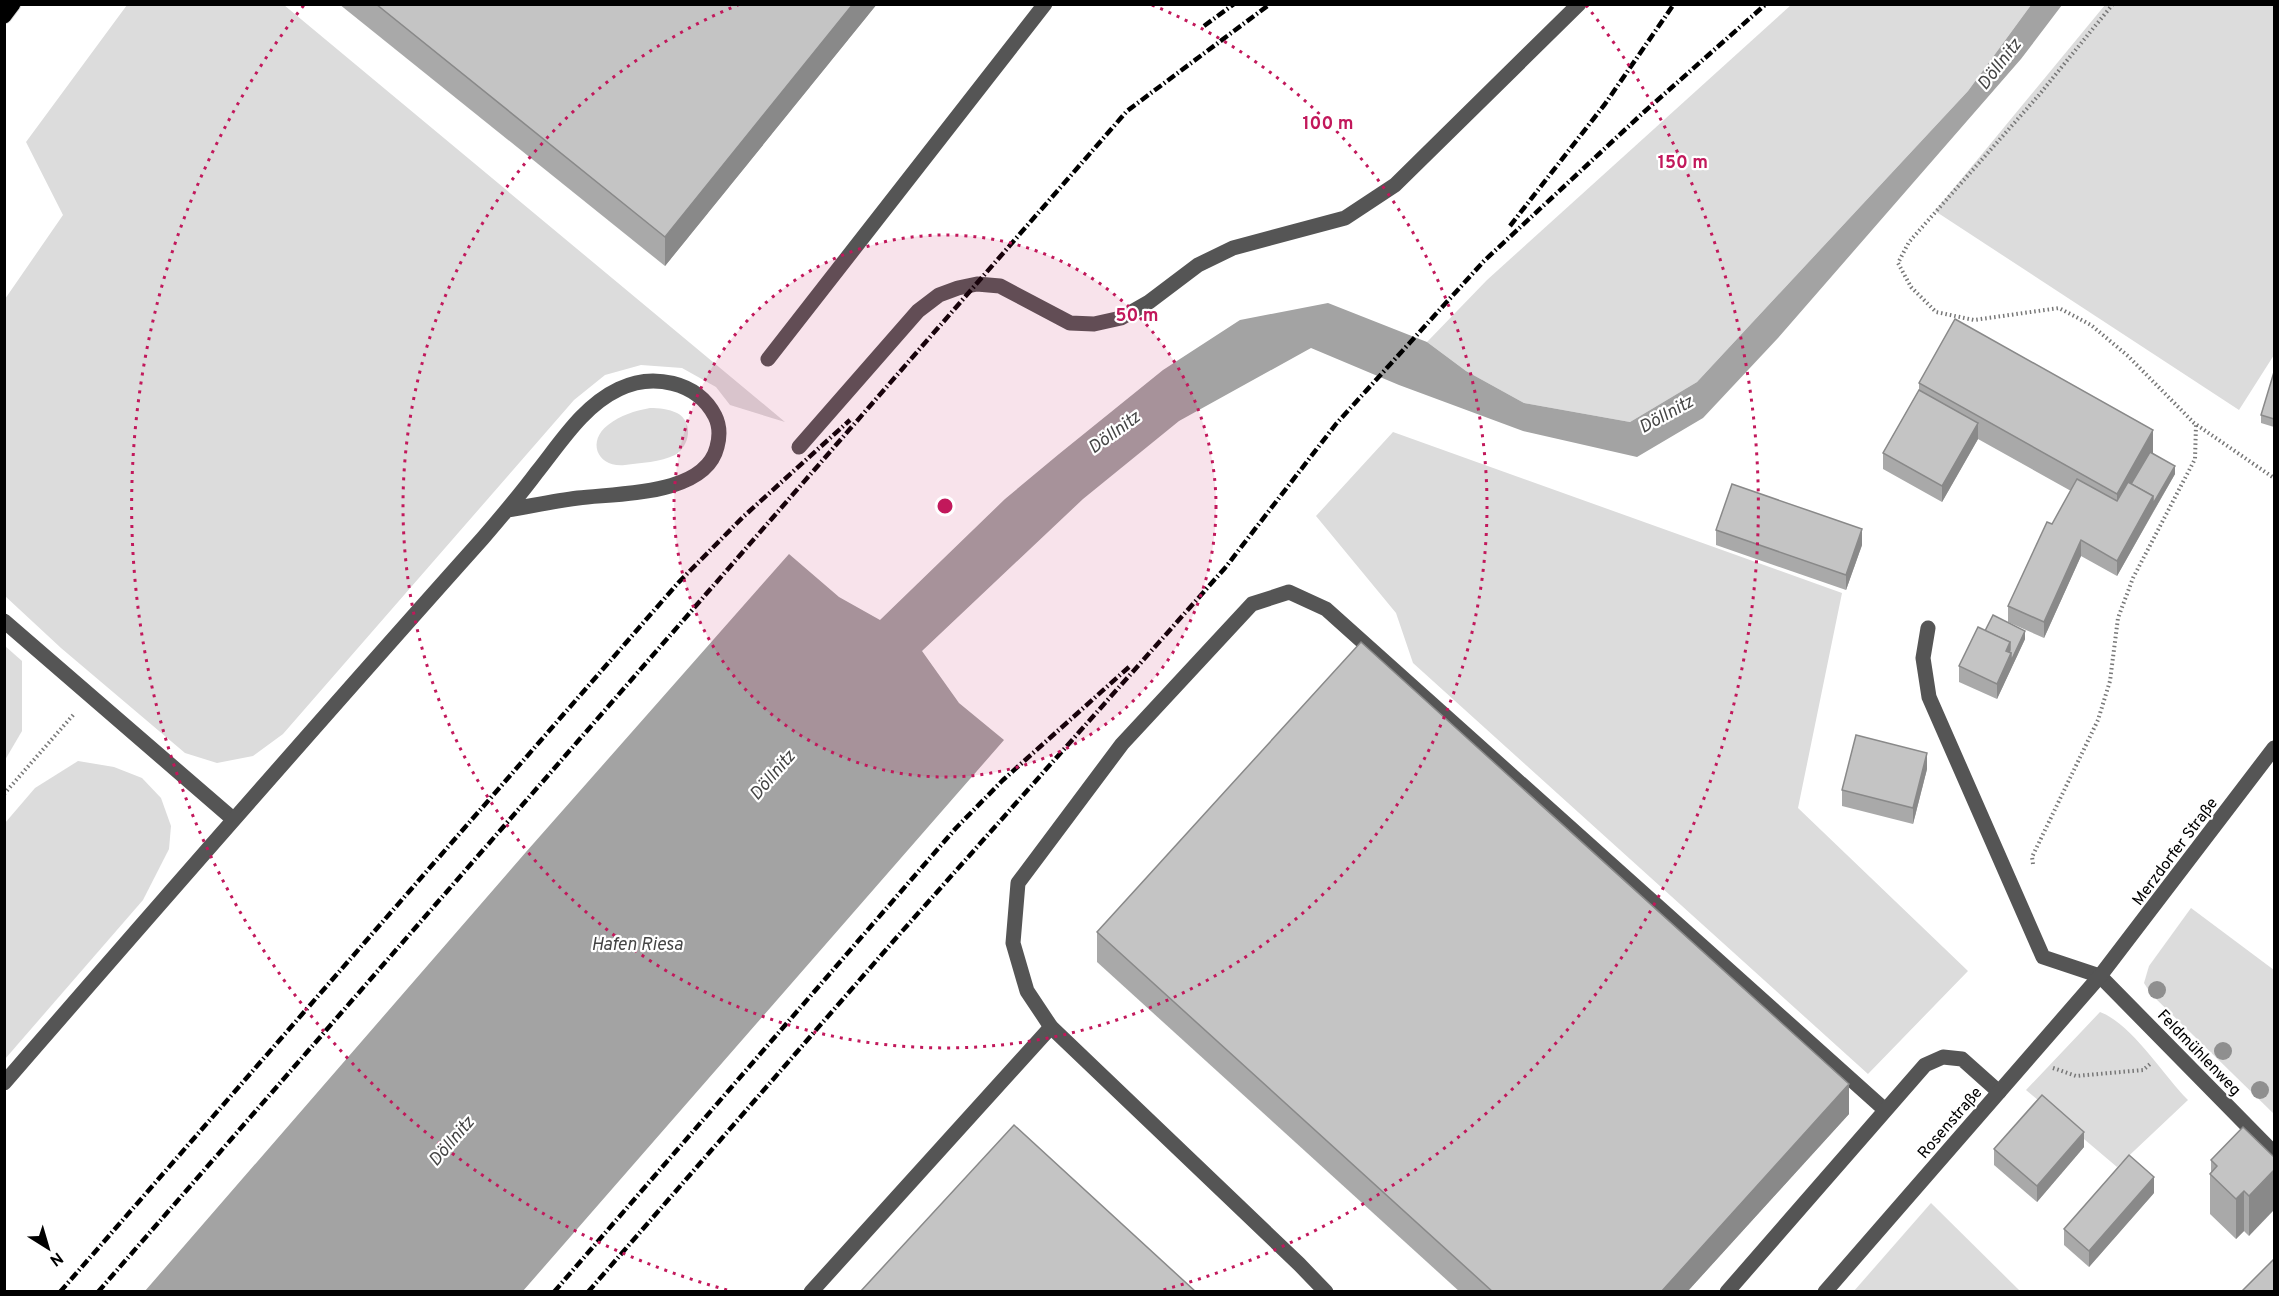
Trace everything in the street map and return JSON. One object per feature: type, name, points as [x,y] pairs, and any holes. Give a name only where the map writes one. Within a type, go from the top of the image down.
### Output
[{"type":"main road","points":[[4,16],[13,4]]},
{"type":"street","points":[[768,359],[1045,4]]},
{"type":"street","points":[[799,447],[918,311],[939,295],[976,284],[1000,286],[1070,323],[1094,324],[1121,318],[1149,302],[1198,265],[1233,248],[1345,218],[1395,185],[1579,4]]},
{"type":"street","points":[[4,1083],[233,819],[507,510],[593,405],[619,389],[642,382],[664,381],[684,387],[700,396],[711,407],[719,423],[720,438],[716,453],[705,468],[691,478],[666,487],[636,493],[578,498],[507,510]]},
{"type":"street","points":[[1326,1292],[1051,1027],[1027,991],[1013,943],[1018,883],[1122,744],[1252,604],[1289,592],[1326,609],[1884,1109]]},
{"type":"street","points":[[4,621],[233,819]]},
{"type":"street","points":[[1928,628],[1923,658],[1929,697],[2043,957],[2100,976]]},
{"type":"street","name":"Merzdorfer Straße","points":[[2100,976],[2274,747]]},
{"type":"street","name":"Feldmühlenweg","points":[[2100,976],[2274,1153]]},
{"type":"street","name":"Rosenstraße","points":[[1825,1292],[2100,976]]},
{"type":"street","points":[[811,1292],[1051,1027]]},
{"type":"street","points":[[1727,1292],[1884,1109],[1925,1065],[1943,1057],[1962,1059],[1999,1092]]},
{"type":"path","points":[[2113,4],[2039,95],[1909,242],[1898,263],[1911,286],[1936,312],[1974,320],[2059,308],[2091,326],[2128,356],[2196,425],[2274,478]]},
{"type":"path","points":[[2034,867],[2032,857],[2098,720],[2110,681],[2118,618],[2133,578],[2195,459],[2196,425]]},
{"type":"path","points":[[4,794],[90,695]]},
{"type":"path","points":[[2027,1059],[2076,1076],[2143,1070],[2172,1048]]},
{"type":"shaded area","points":[[127,5],[284,5],[785,422],[730,405],[716,387],[682,368],[641,365],[605,375],[574,400],[283,734],[253,756],[217,763],[185,753],[61,648],[5,596],[5,299],[63,215],[26,142]]},
{"type":"shaded area","points":[[1791,5],[2031,5],[1968,91],[1697,382],[1630,422],[1524,403],[1466,371],[1427,342],[1487,280]]},
{"type":"shaded area","points":[[2105,5],[2274,5],[2274,355],[2239,410],[1935,211]]},
{"type":"shaded area","points":[[650,408],[677,413],[686,422],[687,440],[680,451],[663,459],[625,465],[616,465],[602,458],[597,446],[601,432],[623,416]]},
{"type":"shaded area","points":[[1393,432],[1842,593],[1798,808],[1968,971],[1868,1074],[1413,663],[1396,613],[1316,516]]},
{"type":"shaded area","points":[[5,646],[22,661],[22,731],[5,760]]},
{"type":"shaded area","points":[[78,761],[114,767],[142,778],[161,798],[171,826],[169,849],[143,900],[5,1059],[5,823],[35,788]]},
{"type":"shaded area","points":[[2191,908],[2274,970],[2274,1114],[2151,994],[2144,983],[2149,966]]},
{"type":"shaded area","points":[[2100,1012],[2124,1027],[2188,1100],[2117,1167],[2026,1090]]},
{"type":"shaded area","points":[[1931,1203],[2020,1291],[1854,1291]]},
{"type":"water","name":"Hafen Riesa","points":[[2031,5],[2062,5],[2021,59],[1778,338],[1703,418],[1637,457],[1523,431],[1399,385],[1311,348],[1179,421],[1083,499],[922,651],[959,703],[1004,740],[523,1291],[145,1291],[526,852],[789,554],[839,597],[880,620],[1005,499],[1163,370],[1240,320],[1328,303],[1427,342],[1466,371],[1524,403],[1630,422],[1697,382],[1968,91]]},
{"type":"building","points":[[376,4],[853,4],[665,237]]},
{"type":"building","points":[[1955,319],[2153,430],[2117,494],[1919,383]]},
{"type":"building","points":[[2274,372],[2274,419],[2261,415]]},
{"type":"building","points":[[1919,390],[1978,423],[1942,486],[1883,453]]},
{"type":"building","points":[[2150,452],[2175,466],[2153,504],[2153,496],[2131,484]]},
{"type":"building","points":[[2077,479],[2117,501],[2128,482],[2153,496],[2117,561],[2081,540],[2044,622],[2008,606],[2047,522],[2052,524]]},
{"type":"building","points":[[1732,484],[1862,529],[1846,575],[1716,530]]},
{"type":"building","points":[[1993,615],[2025,631],[2011,661],[2010,642],[1985,631]]},
{"type":"building","points":[[1978,627],[2010,642],[2006,651],[2011,653],[1997,684],[1959,666]]},
{"type":"building","points":[[1361,642],[1849,1084],[1661,1292],[1493,1292],[1097,932]]},
{"type":"building","points":[[1856,735],[1927,753],[1913,808],[1842,790]]},
{"type":"building","points":[[2042,1095],[2084,1132],[2037,1186],[1994,1149]]},
{"type":"building","points":[[1014,1125],[1196,1292],[860,1292]]},
{"type":"building","points":[[2243,1127],[2274,1157],[2274,1170],[2249,1196],[2244,1191],[2236,1199],[2210,1174],[2217,1166],[2211,1160]]},
{"type":"building","points":[[2129,1155],[2154,1177],[2089,1251],[2064,1229]]},
{"type":"building","points":[[2274,1259],[2274,1292],[2241,1292]]},
{"type":"railway","points":[[1204,26],[1234,4]]},
{"type":"railway","points":[[98,1292],[1127,111],[1270,4]]},
{"type":"railway","points":[[1510,226],[1605,104],[1674,4]]},
{"type":"railway","points":[[588,1292],[897,937],[1225,568],[1336,424],[1484,261],[1644,112],[1766,4]]},
{"type":"railway","points":[[60,1292],[678,583],[743,517],[850,420]]},
{"type":"railway","points":[[554,1292],[956,828],[1003,780],[1129,667]]},
{"type":"water label","name":"Döllnitz","points":[[1999,64]]},
{"type":"water label","name":"Döllnitz","points":[[1666,414]]},
{"type":"water label","name":"Döllnitz","points":[[1114,432]]},
{"type":"water label","name":"Döllnitz","points":[[772,775]]},
{"type":"water label","name":"Döllnitz","points":[[451,1141]]}]
